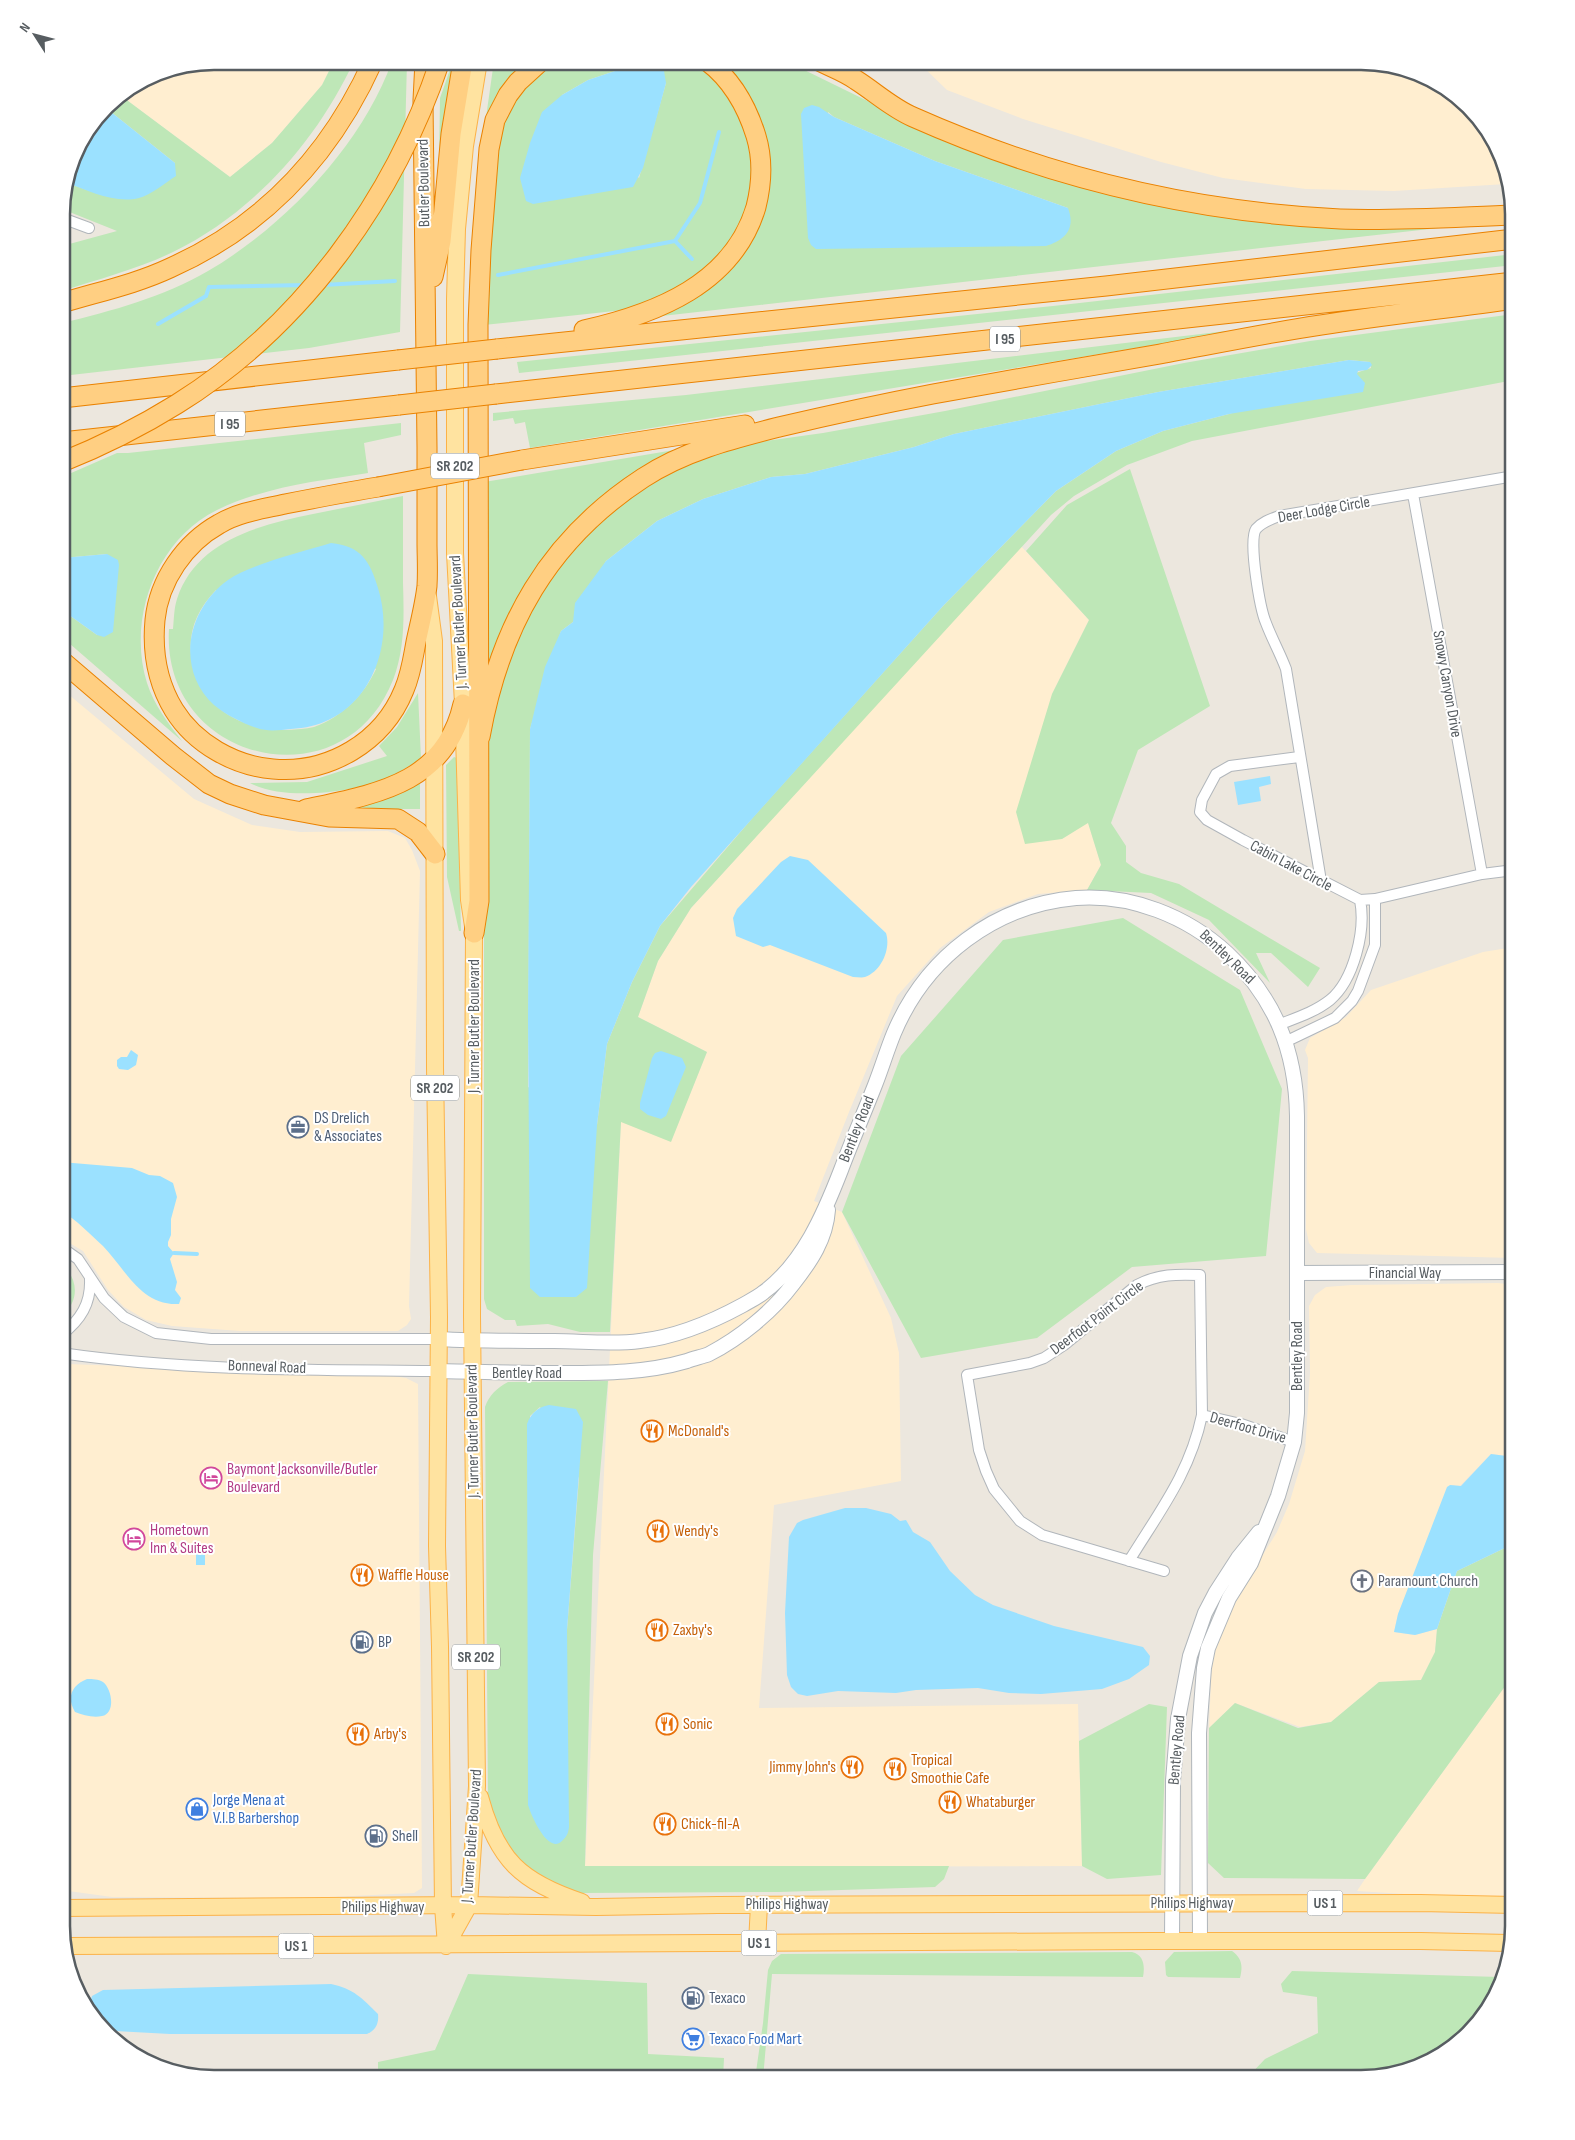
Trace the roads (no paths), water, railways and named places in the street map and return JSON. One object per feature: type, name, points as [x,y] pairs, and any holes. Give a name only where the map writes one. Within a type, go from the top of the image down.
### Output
[{"type":"highway","points":[[70,301],[138,281],[169,269],[232,236],[265,209],[318,153],[348,110],[368,70]]},
{"type":"highway","name":"Butler Boulevard","points":[[425,70],[423,118],[426,305]]},
{"type":"highway","points":[[70,459],[115,439],[178,404],[223,372],[262,339],[298,304],[339,254],[375,202],[417,123],[437,70]]},
{"type":"highway","points":[[426,305],[441,242],[449,152],[462,70]]},
{"type":"highway","points":[[474,933],[479,901],[478,325],[486,184],[489,149],[495,120],[508,95],[531,70]]},
{"type":"highway","points":[[497,350],[612,324],[659,307],[689,292],[711,276],[737,246],[753,214],[758,197],[761,179],[758,144],[746,110],[737,93],[716,70]]},
{"type":"highway","points":[[838,70],[854,78],[910,116],[956,136],[1025,161],[1094,182],[1161,197],[1230,209],[1343,219],[1505,215]]},
{"type":"highway","points":[[70,397],[398,360],[1096,287],[1505,240]]},
{"type":"highway","name":"I 95","points":[[70,441],[1505,283]]},
{"type":"highway","points":[[480,736],[492,681],[502,651],[517,618],[545,572],[565,545],[590,519],[619,495],[670,463],[730,439],[838,413],[1038,374],[1320,325],[1505,301]]},
{"type":"highway","name":"J. Turner Butler Boulevard","points":[[426,305],[427,586]]},
{"type":"highway","points":[[427,586],[412,668],[403,693],[380,729],[358,748],[338,759],[313,767],[287,771],[259,768],[234,760],[211,748],[191,732],[175,712],[155,664],[156,609],[166,582],[181,557],[197,540],[221,523],[248,512],[522,460],[715,429],[838,413]]},
{"type":"highway","points":[[70,668],[173,756],[209,784],[255,803],[328,817],[398,819],[418,832],[435,854]]},
{"type":"highway","points":[[298,811],[367,796],[389,788],[434,762],[450,741],[458,723],[463,704]]},
{"type":"main road","name":"Butler Boulevard","points":[[457,229],[465,146],[478,70]]},
{"type":"main road","name":"J. Turner Butler Boulevard","points":[[446,1946],[469,1905],[477,1786],[472,1372],[474,933],[469,900],[463,704],[455,553],[455,299],[457,229]]},
{"type":"main road","name":"J. Turner Butler Boulevard","points":[[427,586],[434,641],[438,1338],[436,1546],[440,1647],[442,1906],[446,1946]]},
{"type":"main road","points":[[477,1786],[487,1822],[494,1838],[511,1864],[528,1878],[552,1892],[596,1907]]},
{"type":"main road","name":"Philips Highway","points":[[70,1908],[1200,1903],[1505,1905]]},
{"type":"main road","points":[[757,1943],[759,1904]]},
{"type":"main road","name":"US 1","points":[[71,1946],[446,1946],[1200,1941],[1504,1943]]},
{"type":"street","points":[[70,221],[89,228]]},
{"type":"street","name":"Deer Lodge Circle","points":[[1321,881],[1299,757],[1286,669],[1279,648],[1265,622],[1259,594],[1252,545],[1255,530],[1267,521],[1279,516],[1505,478]]},
{"type":"street","name":"Snowy Canyon Drive","points":[[1413,494],[1482,874]]},
{"type":"street","name":"Cabin Lake Circle","points":[[1299,757],[1230,766],[1216,774],[1202,800],[1200,812],[1206,820],[1360,900],[1375,900],[1482,874],[1505,871]]},
{"type":"street","name":"Bentley Road","points":[[473,1341],[637,1342],[696,1328],[717,1319],[764,1293],[789,1269],[828,1204],[895,1031],[916,992],[933,970],[964,941],[983,928],[1027,907],[1086,898],[1128,902],[1154,909],[1191,924],[1213,940],[1253,980],[1273,1011],[1294,1071],[1297,1099],[1297,1413],[1294,1442],[1278,1496],[1251,1563],[1229,1598],[1216,1624],[1204,1668],[1200,1733],[1200,1941]]},
{"type":"street","points":[[1278,1025],[1307,1014],[1329,1001],[1338,993],[1353,962],[1359,943],[1362,919],[1360,900]]},
{"type":"street","points":[[1285,1042],[1335,1018],[1352,1001],[1358,991],[1375,945],[1375,900]]},
{"type":"street","name":"Bentley Road","points":[[472,1372],[596,1373],[644,1370],[672,1365],[708,1354],[754,1323],[786,1294],[806,1268],[822,1239],[826,1227],[828,1204]]},
{"type":"street","name":"Bonneval Road","points":[[70,1253],[78,1259],[104,1298],[124,1317],[156,1333],[211,1339],[438,1338],[473,1341]]},
{"type":"street","name":"Financial Way","points":[[1297,1273],[1505,1272]]},
{"type":"street","name":"Deerfoot Point Circle","points":[[1129,1561],[1164,1507],[1190,1459],[1202,1415],[1200,1275],[1162,1275],[1149,1279],[1137,1285],[1044,1358],[1030,1363],[967,1375],[979,1450],[994,1489],[1020,1521],[1042,1535],[1129,1561],[1164,1571]]},
{"type":"street","points":[[70,1326],[80,1317],[86,1306],[90,1293],[90,1278]]},
{"type":"street","name":"Bonneval Road","points":[[70,1354],[103,1359],[262,1368],[472,1372]]},
{"type":"street","name":"Deerfoot Drive","points":[[1202,1415],[1241,1424],[1294,1442]]},
{"type":"street","name":"Bentley Road","points":[[1172,1942],[1173,1781],[1178,1719],[1190,1656],[1205,1613],[1216,1592],[1238,1558],[1267,1521]]},
{"type":"water","points":[[615,71],[664,71],[666,83],[643,168],[633,187],[533,204],[526,201],[520,178],[530,143],[542,112],[562,95],[588,80]]},
{"type":"water","points":[[812,105],[819,107],[834,117],[935,161],[1068,208],[1071,222],[1070,228],[1059,240],[1046,246],[816,249],[811,245],[808,238],[801,114],[804,108]]},
{"type":"water","points":[[112,113],[175,163],[176,176],[139,198],[121,199],[102,196],[73,185],[81,159],[89,142]]},
{"type":"water","points":[[1349,360],[1370,362],[1372,365],[1367,370],[1358,371],[1357,374],[1365,383],[1363,392],[1229,414],[1163,431],[1116,451],[1056,491],[943,606],[691,887],[660,926],[632,982],[607,1044],[597,1125],[587,1288],[576,1297],[540,1297],[530,1288],[528,1020],[530,729],[545,667],[561,631],[573,622],[575,603],[606,561],[657,521],[703,499],[771,477],[805,474],[914,447],[954,434],[1158,392]]},
{"type":"water","points":[[331,543],[350,548],[363,556],[372,570],[378,588],[383,612],[383,637],[378,660],[369,682],[355,700],[338,715],[316,725],[283,730],[265,730],[246,724],[229,715],[214,705],[202,690],[194,674],[190,657],[191,640],[195,623],[203,607],[214,592],[238,574],[277,559]]},
{"type":"water","points":[[107,554],[118,560],[113,632],[104,637],[97,635],[70,616],[70,557]]},
{"type":"water","points":[[1270,776],[1271,784],[1259,787],[1261,801],[1238,805],[1234,782]]},
{"type":"water","points":[[790,856],[808,860],[886,933],[887,945],[884,958],[871,974],[864,977],[853,977],[770,945],[763,947],[736,936],[733,918],[737,909],[781,862]]},
{"type":"water","points":[[131,1050],[138,1055],[136,1065],[128,1070],[119,1069],[117,1060],[121,1057],[127,1057]]},
{"type":"water","points":[[661,1051],[682,1058],[686,1067],[666,1116],[661,1119],[648,1115],[640,1109],[640,1103],[652,1058],[655,1053]]},
{"type":"water","points":[[70,1163],[132,1168],[149,1175],[160,1176],[173,1183],[177,1197],[171,1219],[171,1235],[168,1246],[174,1253],[170,1259],[177,1282],[175,1290],[181,1298],[179,1304],[166,1303],[144,1293],[135,1285],[103,1246],[70,1217]]},
{"type":"water","points":[[549,1405],[576,1409],[583,1422],[567,1630],[569,1827],[566,1836],[557,1844],[551,1843],[541,1832],[528,1805],[527,1424],[535,1411]]},
{"type":"water","points":[[1491,1454],[1505,1456],[1505,1548],[1457,1571],[1437,1629],[1415,1635],[1394,1632],[1398,1614],[1447,1487],[1450,1485],[1461,1486]]},
{"type":"water","points":[[845,1508],[866,1508],[891,1514],[900,1521],[906,1520],[913,1532],[930,1542],[950,1571],[975,1595],[993,1605],[1054,1626],[1143,1647],[1150,1656],[1149,1665],[1129,1679],[1102,1689],[1041,1694],[1009,1693],[978,1688],[916,1690],[896,1693],[838,1691],[807,1696],[798,1694],[791,1687],[787,1675],[785,1613],[789,1537],[797,1523]]},
{"type":"water","points":[[205,1547],[205,1565],[196,1565],[196,1548]]},
{"type":"water","points":[[87,1679],[103,1682],[109,1690],[111,1706],[106,1714],[102,1716],[95,1717],[75,1712],[72,1707],[71,1697],[74,1688]]},
{"type":"water","points":[[331,1984],[357,1995],[378,2014],[378,2020],[375,2028],[367,2034],[170,2034],[116,2031],[91,2000],[92,1996],[103,1990]]},
{"type":"waterway","points":[[498,275],[675,241],[700,203],[719,132]]},
{"type":"waterway","points":[[675,241],[692,259]]},
{"type":"waterway","points":[[323,285],[395,281]]},
{"type":"waterway","points":[[158,324],[206,296],[209,287],[306,285]]},
{"type":"waterway","points":[[174,1253],[197,1254]]},
{"type":"place","name":"DS Drelich & Associates","points":[[298,1127]]},
{"type":"place","name":"McDonald's","points":[[652,1431]]},
{"type":"place","name":"Baymont Jacksonville/Butler Boulevard","points":[[211,1478]]},
{"type":"place","name":"Wendy's","points":[[658,1531]]},
{"type":"place","name":"Hometown Inn & Suites","points":[[134,1539]]},
{"type":"place","name":"Waffle House","points":[[362,1575]]},
{"type":"place","name":"Paramount Church","points":[[1362,1581]]},
{"type":"place","name":"Zaxby's","points":[[657,1630]]},
{"type":"place","name":"BP","points":[[362,1642]]},
{"type":"place","name":"Sonic","points":[[667,1724]]},
{"type":"place","name":"Arby's","points":[[358,1734]]},
{"type":"place","name":"Jimmy John's","points":[[852,1767]]},
{"type":"place","name":"Tropical Smoothie Cafe","points":[[895,1769]]},
{"type":"place","name":"Whataburger","points":[[950,1802]]},
{"type":"place","name":"Jorge Mena at V.I.B Barbershop","points":[[197,1809]]},
{"type":"place","name":"Chick-fil-A","points":[[665,1824]]},
{"type":"place","name":"Shell","points":[[376,1836]]},
{"type":"place","name":"Texaco","points":[[693,1998]]},
{"type":"place","name":"Texaco Food Mart","points":[[693,2039]]}]
